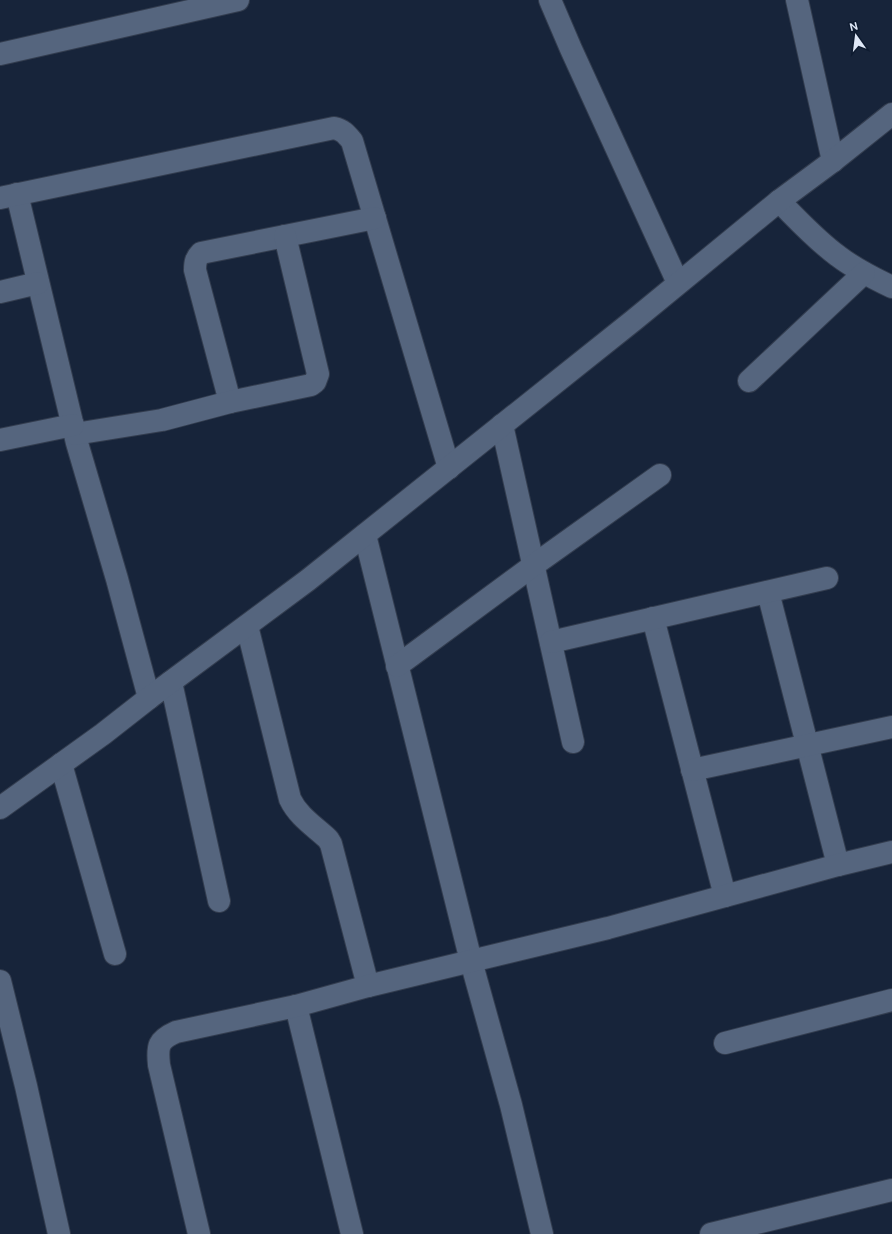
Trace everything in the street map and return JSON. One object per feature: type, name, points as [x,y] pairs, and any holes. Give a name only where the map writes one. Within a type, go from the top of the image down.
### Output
[{"type":"street","points":[[0,54],[183,6],[238,0]]},
{"type":"street","points":[[550,0],[678,283]]},
{"type":"street","points":[[797,0],[833,161]]},
{"type":"street","points":[[0,808],[103,734],[365,535],[779,201],[833,161],[892,114]]},
{"type":"street","points":[[149,698],[74,429],[38,283],[8,196],[334,128],[341,129],[352,141],[449,468]]},
{"type":"street","points":[[779,201],[814,236],[838,257],[864,273],[892,287]]},
{"type":"street","points":[[230,402],[195,270],[196,260],[201,253],[375,218]]},
{"type":"street","points":[[0,440],[74,429],[162,420],[230,402],[311,385],[315,382],[318,374],[285,236]]},
{"type":"street","points":[[749,381],[864,273]]},
{"type":"street","points":[[0,292],[38,283]]},
{"type":"street","points":[[502,425],[573,742]]},
{"type":"street","points":[[397,666],[534,565],[660,475]]},
{"type":"street","points":[[365,535],[471,962],[511,1105],[542,1234]]},
{"type":"street","points":[[551,642],[827,578]]},
{"type":"street","points":[[768,592],[838,865]]},
{"type":"street","points":[[653,618],[725,896]]},
{"type":"street","points":[[247,626],[290,799],[293,807],[328,839],[331,844],[368,986]]},
{"type":"street","points":[[171,682],[219,901]]},
{"type":"street","points":[[692,770],[892,727]]},
{"type":"street","points":[[61,764],[115,954]]},
{"type":"street","points":[[199,1234],[159,1065],[159,1045],[165,1037],[176,1032],[296,1006],[368,986],[608,928],[838,865],[892,852]]},
{"type":"street","points":[[1,990],[59,1234]]},
{"type":"street","points":[[725,1043],[892,1000]]},
{"type":"street","points":[[296,1006],[352,1234]]},
{"type":"street","points":[[711,1234],[892,1190]]}]
